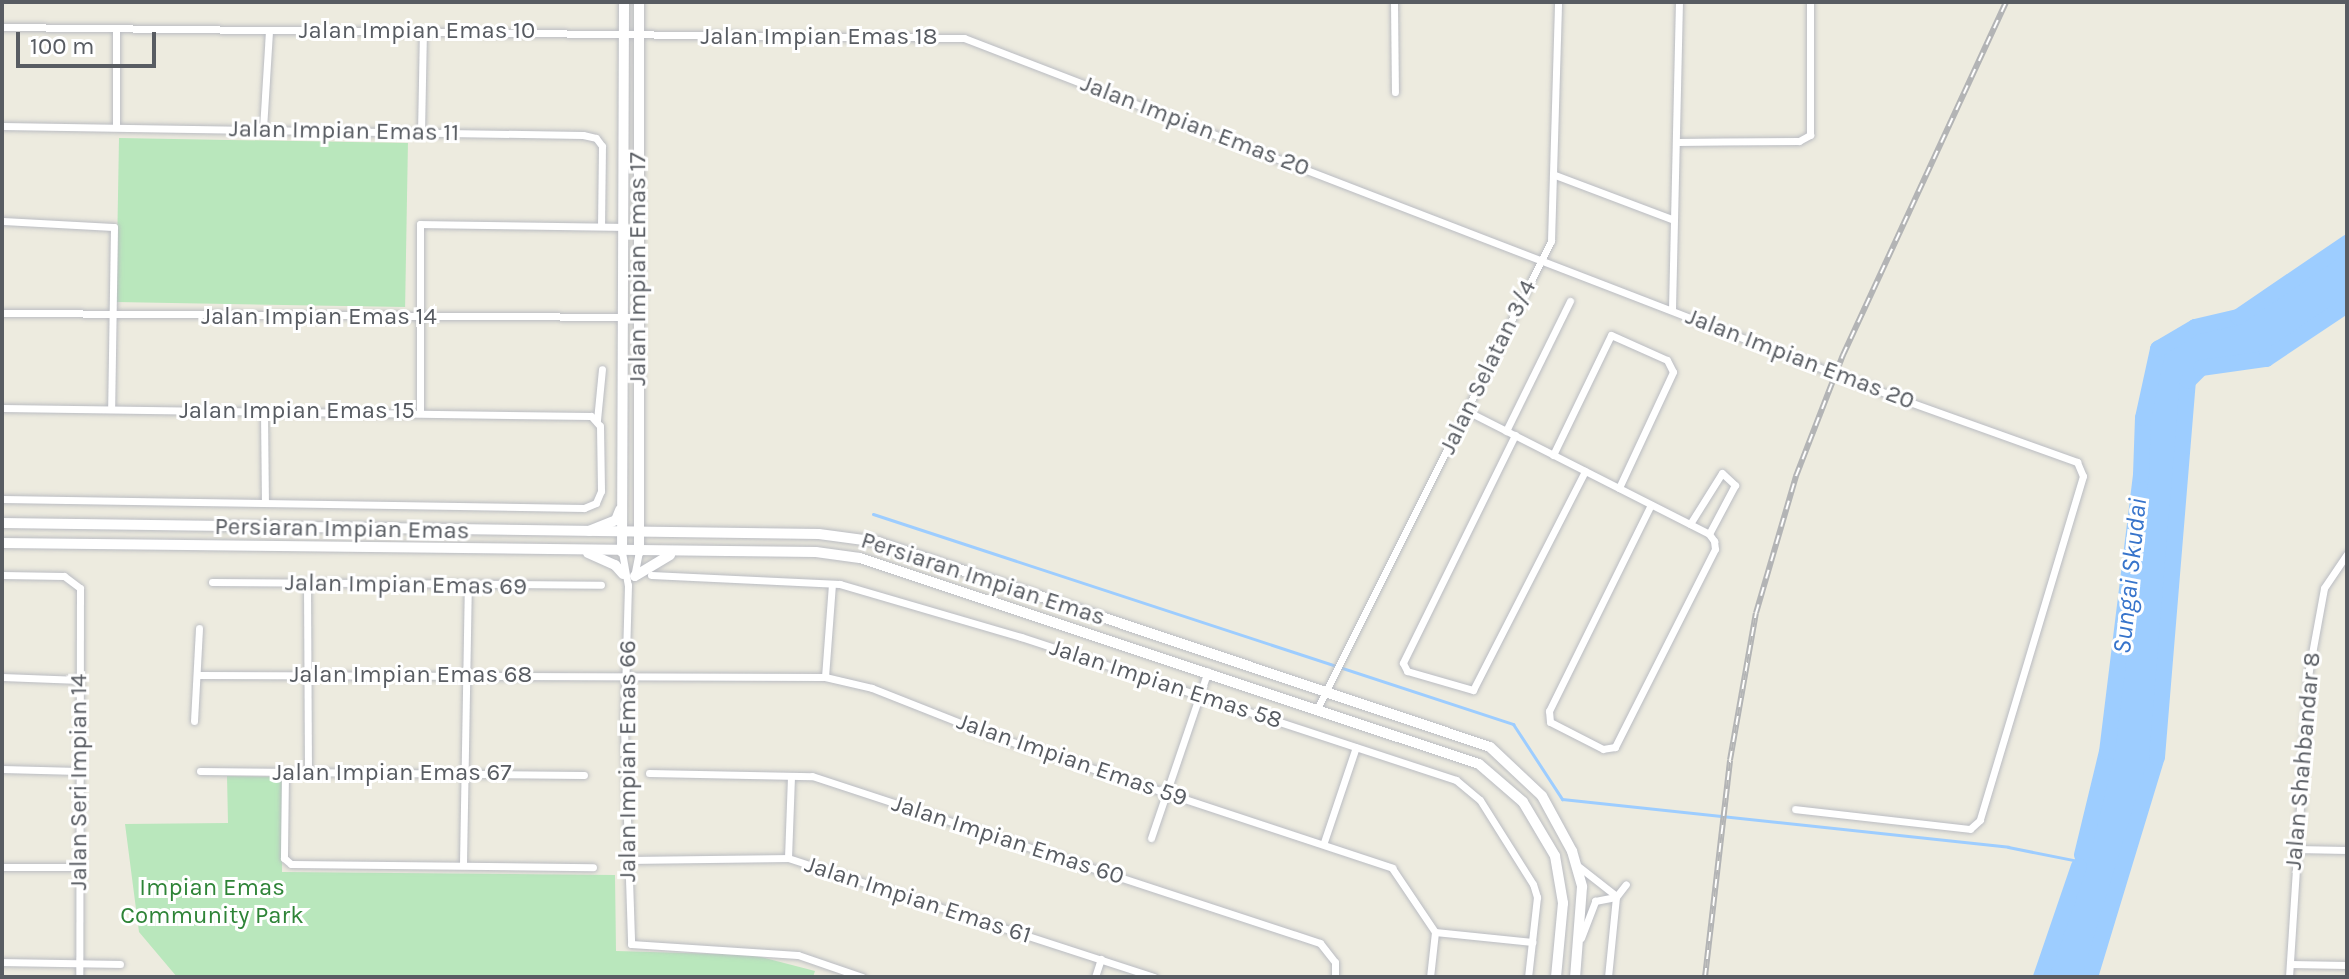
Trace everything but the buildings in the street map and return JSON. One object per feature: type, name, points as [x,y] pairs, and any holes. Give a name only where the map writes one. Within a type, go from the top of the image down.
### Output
[{"type":"main road","name":"Jalan Impian Emas 17","points":[[622,552],[624,2]]},
{"type":"main road","name":"Jalan Impian Emas 17","points":[[639,2],[636,317],[639,552]]},
{"type":"main road","points":[[579,534],[616,520],[622,504]]},
{"type":"main road","points":[[638,509],[643,521],[670,534]]},
{"type":"main road","name":"Persiaran Impian Emas","points":[[2,523],[623,535],[819,534],[878,542],[1326,689],[1490,747],[1542,796],[1575,862],[1582,887],[1575,977]]},
{"type":"main road","name":"Persiaran Impian Emas","points":[[2,543],[816,552],[860,558],[1318,707],[1479,764],[1523,802],[1559,872],[1563,903],[1556,977]]},
{"type":"main road","points":[[582,551],[615,565],[629,578],[676,552]]},
{"type":"street","points":[[1394,2],[1395,92]]},
{"type":"street","name":"Jalan Selatan 3/4","points":[[1318,707],[1551,241],[1558,2]]},
{"type":"street","points":[[1672,309],[1679,2]]},
{"type":"street","points":[[1677,142],[1799,141],[1810,135],[1810,2]]},
{"type":"street","name":"Jalan Impian Emas 10","points":[[2,27],[640,36]]},
{"type":"street","points":[[116,28],[116,127]]},
{"type":"street","points":[[263,129],[269,31]]},
{"type":"street","points":[[421,133],[423,31]]},
{"type":"street","name":"Jalan Impian Emas 18","points":[[640,36],[952,38],[996,50]]},
{"type":"street","name":"Jalan Impian Emas 20","points":[[996,50],[2077,462],[2082,471],[1980,820],[1970,829],[1795,809]]},
{"type":"street","name":"Jalan Impian Emas 11","points":[[2,126],[596,138],[602,146],[601,226]]},
{"type":"street","points":[[1555,175],[1674,220]]},
{"type":"street","points":[[2,221],[110,225],[117,246],[111,409]]},
{"type":"street","points":[[420,411],[420,224],[624,227]]},
{"type":"street","points":[[1506,431],[1570,301]]},
{"type":"street","name":"Jalan Impian Emas 14","points":[[2,313],[115,317],[636,317]]},
{"type":"street","points":[[1553,455],[1611,335],[1667,360],[1673,372],[1619,488]]},
{"type":"street","points":[[2,499],[584,508],[596,503],[601,491],[594,418],[602,369]]},
{"type":"street","name":"Jalan Impian Emas 15","points":[[2,408],[420,411],[594,418]]},
{"type":"street","points":[[1467,411],[1709,534],[1715,549],[1615,747],[1603,749],[1547,717],[1651,505]]},
{"type":"street","points":[[264,412],[265,502]]},
{"type":"street","points":[[1515,435],[1403,663],[1407,671],[1473,690],[1585,471]]},
{"type":"street","points":[[1690,524],[1716,475],[1722,473],[1735,485],[1709,534]]},
{"type":"street","name":"Jalan Impian Emas 66","points":[[622,552],[629,578],[625,676],[630,860],[628,938],[635,947],[756,949],[829,966]]},
{"type":"street","name":"Jalan Impian Emas 66","points":[[629,578],[639,552]]},
{"type":"street","name":"Jalan Shahbandar 8","points":[[2289,977],[2295,849],[2315,629],[2328,576],[2347,554]]},
{"type":"street","name":"Jalan Seri Impian 14","points":[[2,575],[64,576],[80,588],[79,977]]},
{"type":"street","name":"Jalan Impian Emas 58","points":[[651,575],[832,584],[1200,694],[1469,787],[1533,884],[1537,897],[1528,977]]},
{"type":"street","name":"Jalan Impian Emas 69","points":[[212,582],[468,587],[601,585]]},
{"type":"street","points":[[307,584],[308,771]]},
{"type":"street","points":[[825,677],[832,584]]},
{"type":"street","points":[[463,864],[468,587]]},
{"type":"street","points":[[194,721],[199,628]]},
{"type":"street","points":[[1151,838],[1208,671]]},
{"type":"street","name":"Jalan Impian Emas 68","points":[[197,675],[625,676]]},
{"type":"street","name":"Jalan Impian Emas 59","points":[[625,676],[825,677],[872,688],[988,734],[1166,794],[1324,842],[1392,868],[1435,932]]},
{"type":"street","points":[[2,677],[80,680]]},
{"type":"street","points":[[1324,842],[1356,747]]},
{"type":"street","points":[[2,769],[79,771]]},
{"type":"street","name":"Jalan Impian Emas 67","points":[[200,771],[465,771],[584,775]]},
{"type":"street","points":[[285,773],[284,858],[291,864],[593,867]]},
{"type":"street","name":"Jalan Impian Emas 60","points":[[649,773],[812,776],[1320,943],[1335,962],[1335,977]]},
{"type":"street","points":[[788,858],[791,777]]},
{"type":"street","points":[[2295,849],[2347,850]]},
{"type":"street","name":"Jalan Impian Emas 61","points":[[630,860],[788,858],[1154,977]]},
{"type":"street","points":[[1575,862],[1616,897]]},
{"type":"street","points":[[2,867],[80,867]]},
{"type":"street","points":[[1608,977],[1616,897],[1626,884]]},
{"type":"street","points":[[1578,944],[1595,901],[1616,897]]},
{"type":"street","points":[[1430,977],[1435,932],[1532,942]]},
{"type":"street","points":[[1095,977],[1101,959]]},
{"type":"street","points":[[2,962],[120,964]]},
{"type":"street","points":[[2290,964],[2347,965]]},
{"type":"street","points":[[824,977],[829,966],[862,977]]},
{"type":"green space","points":[[119,138],[408,143],[405,307],[116,302]]},
{"type":"green space","name":"Impian Emas Community Park","points":[[227,776],[283,777],[282,872],[615,875],[616,951],[753,955],[815,971],[813,977],[177,977],[139,932],[125,824],[228,823]]},
{"type":"water","name":"Sungai Skudai","points":[[2347,243],[2347,305],[2266,359],[2201,368],[2188,381],[2157,757],[2090,977],[2041,977],[2079,866],[2107,752],[2141,475],[2143,418],[2158,349],[2195,327],[2238,317]]},
{"type":"waterway","name":"Sungai Skudai","points":[[2082,855],[2107,752],[2141,475],[2143,418],[2158,349],[2195,327],[2238,317],[2347,243]]},
{"type":"waterway","points":[[2090,977],[2157,757],[2188,381],[2201,368],[2266,359],[2347,305]]},
{"type":"waterway","points":[[873,514],[1513,724],[1562,799],[2008,847],[2083,862]]},
{"type":"waterway","points":[[2041,977],[2079,866]]},
{"type":"railway","points":[[1705,977],[1730,760],[1756,613],[1796,476],[1843,355],[2006,2]]}]
